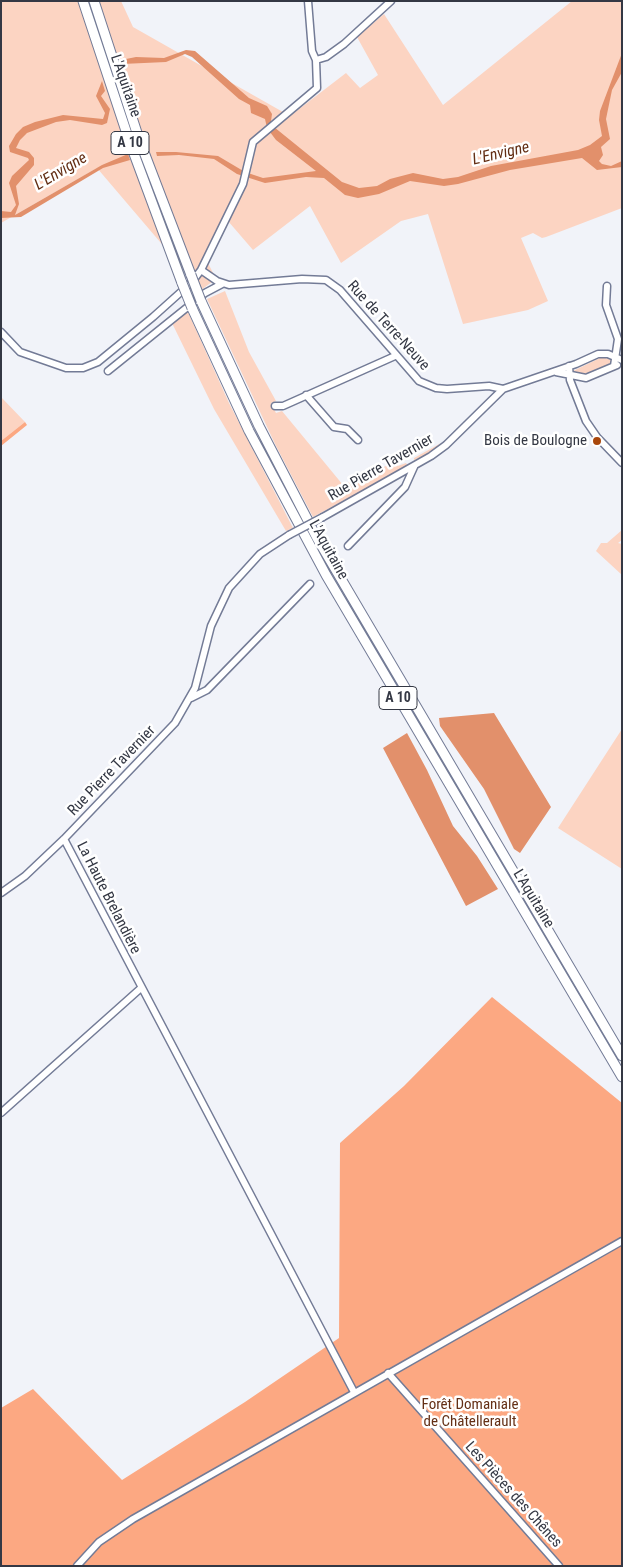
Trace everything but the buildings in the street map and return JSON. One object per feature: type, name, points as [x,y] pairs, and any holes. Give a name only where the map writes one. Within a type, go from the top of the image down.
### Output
[{"type":"highway","name":"L'Aquitaine","points":[[83,1],[130,143],[182,283],[249,431],[322,567],[622,1077]]},
{"type":"highway","name":"L'Aquitaine","points":[[94,1],[139,139],[191,276],[259,426],[313,530],[622,1056]]},
{"type":"street","points":[[1,332],[20,352],[66,368],[84,368],[98,362],[192,282],[201,270],[245,180],[253,142],[315,92],[317,84],[316,60],[312,50],[308,1]]},
{"type":"street","points":[[316,60],[326,57],[344,44],[391,1]]},
{"type":"street","points":[[108,371],[206,293],[222,284],[201,270]]},
{"type":"street","name":"Rue de Terre-Neuve","points":[[222,284],[242,285],[302,279],[326,280],[340,290],[412,376],[436,388],[462,389],[489,386],[502,389]]},
{"type":"street","points":[[554,371],[586,378],[614,366],[620,360],[618,339],[606,305],[607,286]]},
{"type":"street","name":"Rue Pierre Tavernier","points":[[64,839],[163,736],[181,714],[191,698],[203,665],[211,626],[229,588],[260,554],[289,535],[414,467],[446,445],[502,389],[603,353],[620,360]]},
{"type":"street","points":[[275,406],[284,406],[395,356]]},
{"type":"street","points":[[569,366],[569,374],[582,411],[591,429],[622,463]]},
{"type":"street","points":[[306,396],[334,427],[350,430],[358,440]]},
{"type":"street","points":[[348,546],[405,486],[414,467]]},
{"type":"street","points":[[191,698],[206,690],[310,584]]},
{"type":"street","name":"La Haute Brelandière","points":[[1,892],[25,876],[64,839],[354,1392]]},
{"type":"street","points":[[1,1113],[141,988]]},
{"type":"street","points":[[77,1566],[87,1553],[112,1532],[354,1392],[622,1241]]},
{"type":"street","name":"Les Pièces des Chênes","points":[[388,1373],[559,1566]]},
{"type":"shaded area","points":[[1,1],[121,1],[133,27],[290,116],[346,73],[360,88],[378,75],[357,37],[384,14],[443,105],[572,1],[622,1],[622,208],[546,237],[542,238],[533,233],[521,238],[548,301],[528,310],[463,324],[428,214],[401,221],[341,263],[310,206],[253,250],[228,221],[208,263],[216,279],[201,290],[97,168],[1,223]]},
{"type":"shaded area","points":[[186,50],[195,51],[249,98],[267,106],[272,114],[271,121],[274,127],[342,182],[359,188],[377,186],[390,179],[413,173],[443,179],[458,177],[491,166],[578,150],[590,145],[602,136],[599,120],[600,111],[622,53],[622,72],[612,90],[606,119],[610,139],[601,147],[603,155],[599,161],[602,164],[611,166],[622,161],[622,167],[597,170],[582,158],[510,170],[444,186],[410,181],[379,194],[358,198],[345,195],[324,178],[306,177],[265,183],[237,174],[214,159],[179,155],[157,156],[156,152],[218,156],[245,172],[263,178],[316,171],[276,140],[267,128],[265,119],[251,113],[250,105],[239,99],[192,57],[185,54],[166,62],[122,64],[121,60],[136,57],[164,58]]},
{"type":"shaded area","points":[[102,81],[105,91],[101,96],[110,109],[107,123],[102,125],[70,120],[56,122],[27,133],[20,140],[16,148],[29,152],[34,158],[34,165],[16,186],[19,204],[15,215],[102,165],[128,154],[130,160],[103,168],[21,217],[1,218],[1,211],[11,212],[16,205],[9,183],[12,176],[29,160],[10,152],[9,146],[16,134],[23,127],[35,122],[63,115],[103,119],[105,113],[96,96]]},
{"type":"shaded area","points":[[225,291],[249,352],[276,401],[271,403],[276,413],[282,411],[343,485],[395,462],[398,466],[406,463],[408,466],[313,517],[276,446],[207,299]]},
{"type":"shaded area","points":[[188,312],[229,403],[293,528],[286,531],[214,409],[172,323]]},
{"type":"shaded area","points":[[602,357],[612,360],[612,363],[585,374],[578,374],[573,371]]},
{"type":"shaded area","points":[[1,397],[25,422],[1,441]]},
{"type":"shaded area","points":[[441,443],[429,454],[414,460],[414,458]]},
{"type":"shaded area","points":[[622,530],[622,540],[618,543],[622,544],[622,575],[596,551],[601,543],[607,543]]},
{"type":"shaded area","points":[[494,713],[551,807],[520,853],[514,849],[484,789],[440,726],[439,718]]},
{"type":"shaded area","points":[[622,729],[622,869],[558,828]]},
{"type":"shaded area","points":[[407,733],[427,770],[453,826],[477,856],[498,889],[466,906],[383,748]]},
{"type":"green space","points":[[25,422],[27,425],[1,446],[1,441]]},
{"type":"green space","name":"Forêt Domaniale de Châtellerault","points":[[492,997],[622,1103],[622,1566],[1,1566],[1,1408],[33,1389],[122,1480],[245,1402],[339,1338],[340,1143],[404,1086]]},
{"type":"place","name":"Bois de Boulogne","points":[[597,441]]},
{"type":"water label","name":"L'Envigne","points":[[501,154]]},
{"type":"water label","name":"L'Envigne","points":[[61,172]]}]
